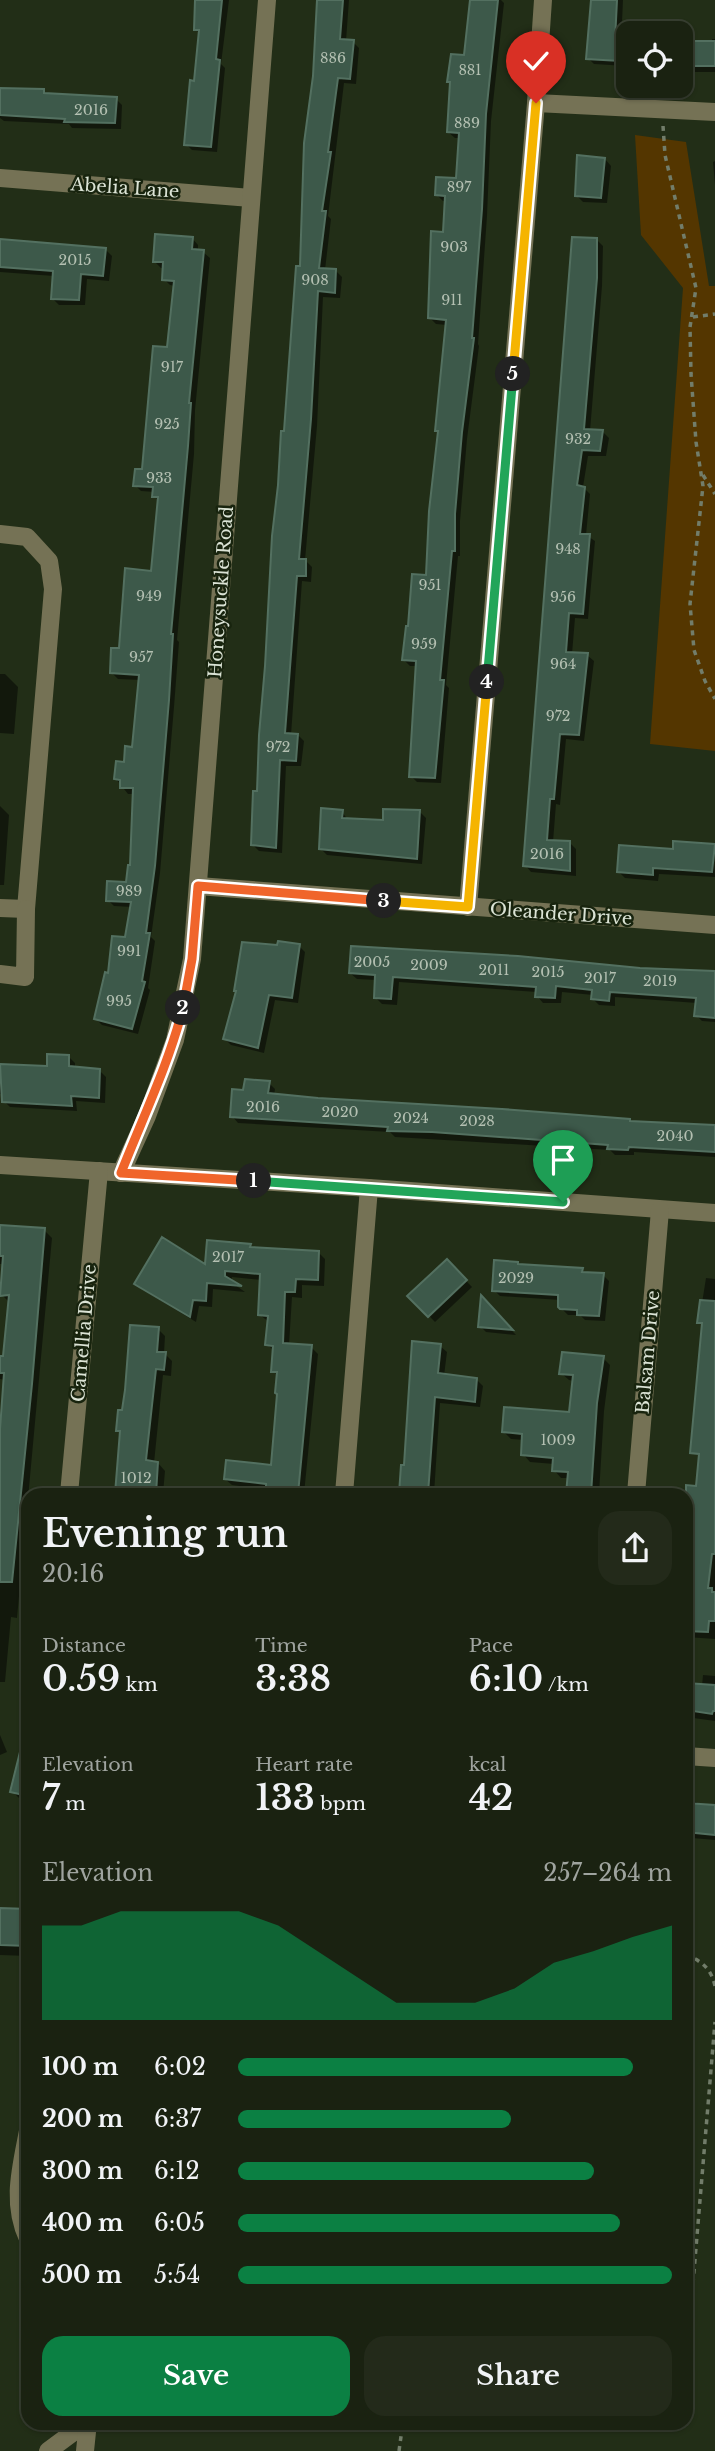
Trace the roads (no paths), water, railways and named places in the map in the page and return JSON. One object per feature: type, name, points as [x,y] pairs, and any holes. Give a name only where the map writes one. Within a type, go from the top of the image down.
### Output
[{"type":"street","name":"Honeysuckle Road","points":[[121,1173],[160,1083],[175,1040],[192,959],[267,0]]},
{"type":"street","points":[[468,907],[543,0]]},
{"type":"street","points":[[536,103],[715,112]]},
{"type":"street","name":"Abelia Lane","points":[[0,178],[251,198]]},
{"type":"street","points":[[0,534],[27,537],[49,561],[53,589],[26,909],[25,977],[0,974]]},
{"type":"street","name":"Oleander Drive","points":[[198,886],[715,925]]},
{"type":"street","points":[[0,908],[26,909]]},
{"type":"street","points":[[0,1165],[715,1213]]},
{"type":"street","name":"Camellia Drive","points":[[70,1488],[99,1171]]},
{"type":"street","points":[[344,1488],[369,1188]]},
{"type":"street","name":"Balsam Drive","points":[[637,1488],[660,1210]]},
{"type":"street","points":[[693,1756],[715,1758]]},
{"type":"street","points":[[21,2170],[18,2187],[21,2224]]},
{"type":"street","points":[[48,2451],[76,2430]]},
{"type":"street","points":[[85,2451],[86,2430]]}]
